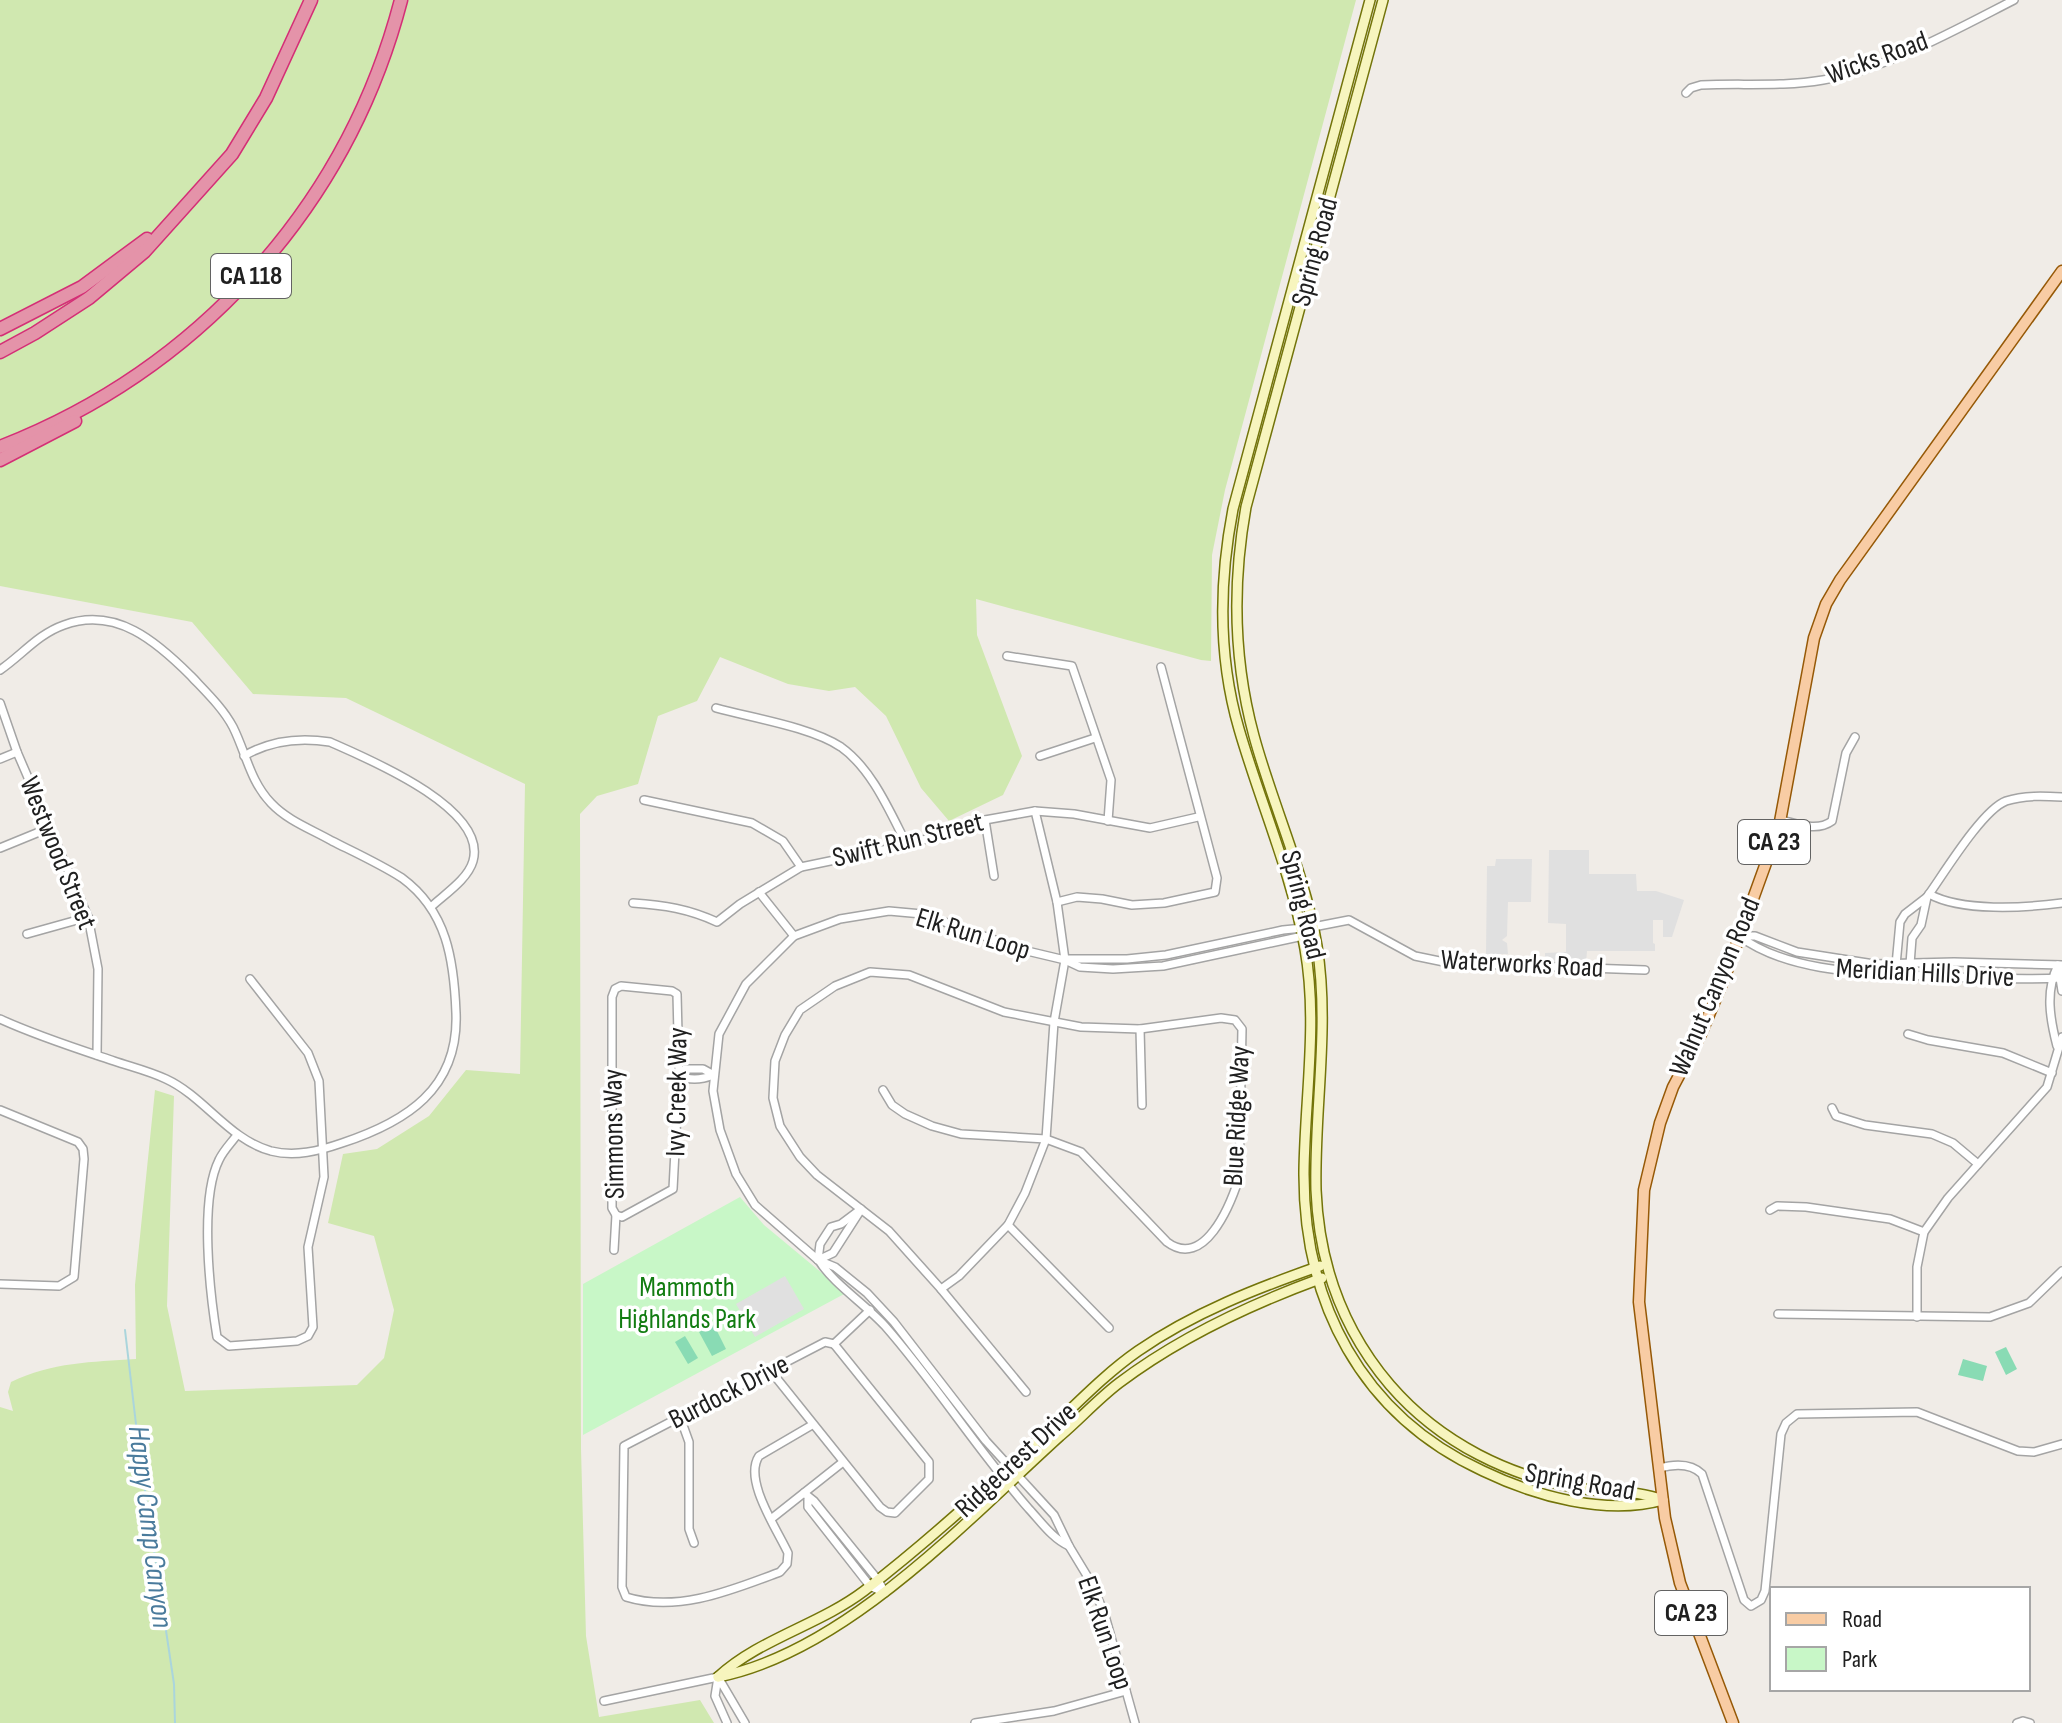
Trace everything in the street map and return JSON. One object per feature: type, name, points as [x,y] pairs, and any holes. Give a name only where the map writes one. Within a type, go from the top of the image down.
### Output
[{"type":"highway","points":[[0,352],[89,298],[144,252],[232,154],[284,62],[311,0]]},
{"type":"highway","name":"CA 118","points":[[0,447],[54,423],[156,363],[236,294],[308,205],[332,166],[369,92],[400,5]]},
{"type":"highway","points":[[0,329],[82,287],[164,229]]},
{"type":"highway","points":[[0,460],[53,434],[104,403],[156,363]]},
{"type":"main road","name":"Spring Road","points":[[1370,0],[1233,509],[1223,577],[1225,657],[1235,712],[1302,932],[1311,1013],[1305,1195],[1315,1267],[1336,1328],[1357,1366],[1394,1412],[1436,1446],[1499,1479],[1555,1496],[1624,1505],[1645,1505],[1663,1500]]},
{"type":"main road","name":"Spring Road","points":[[1383,0],[1246,507],[1237,569],[1236,637],[1243,690],[1254,737],[1313,927],[1322,1012],[1316,1191],[1329,1275],[1359,1345],[1391,1386],[1425,1421],[1463,1446],[1511,1470],[1566,1485],[1643,1492],[1663,1500]]},
{"type":"main road","name":"Walnut Canyon Road","points":[[1733,1723],[1680,1583],[1663,1500],[1639,1302],[1645,1180],[1660,1123],[1724,979],[1781,820],[1814,638],[1826,604],[1840,580],[2062,271]]},
{"type":"main road","name":"Ridgecrest Drive","points":[[718,1677],[735,1661],[791,1634],[874,1583],[943,1528],[1072,1406],[1138,1351],[1208,1311],[1327,1263]]},
{"type":"main road","name":"Ridgecrest Drive","points":[[718,1677],[740,1673],[814,1640],[885,1593],[1118,1384],[1187,1338],[1250,1306],[1329,1275]]},
{"type":"street","name":"Wicks Road","points":[[1686,93],[1701,85],[1786,84],[1832,78],[1896,56],[2014,0]]},
{"type":"street","points":[[0,670],[46,633],[68,623],[90,621],[120,624],[147,637],[164,650],[227,717],[261,792],[285,815],[402,878],[417,888],[432,906],[441,922],[452,972],[456,1027],[450,1059],[436,1086],[407,1114],[380,1130],[322,1151],[273,1152],[237,1135],[186,1090],[167,1079],[46,1039],[0,1019]]},
{"type":"street","points":[[1007,656],[1072,666],[1111,780],[1108,821]]},
{"type":"street","points":[[1057,902],[1077,897],[1132,905],[1164,903],[1215,892],[1217,878],[1198,817],[1161,667]]},
{"type":"street","name":"Westwood Street","points":[[0,703],[17,752],[88,917],[98,969],[97,1055]]},
{"type":"street","points":[[716,708],[818,736],[842,748],[862,768],[886,804],[907,845]]},
{"type":"street","points":[[1781,820],[1812,827],[1825,826],[1832,821],[1846,753],[1855,737]]},
{"type":"street","points":[[1040,756],[1095,738]]},
{"type":"street","points":[[244,756],[280,742],[313,739],[330,742],[431,793],[447,805],[472,842],[473,862],[468,872],[432,906]]},
{"type":"street","points":[[0,759],[17,752]]},
{"type":"street","points":[[1928,895],[1921,925],[1912,938],[1910,964],[1902,976],[1896,965],[1899,928],[1904,916],[1928,895],[1989,812],[2004,802],[2034,796],[2062,797]]},
{"type":"street","points":[[644,800],[752,823],[783,841],[801,867]]},
{"type":"street","points":[[941,1289],[959,1276],[1008,1225],[1025,1193],[1046,1139],[1054,1022],[1065,960],[1057,902],[1035,811]]},
{"type":"street","name":"Swift Run Street","points":[[633,903],[666,905],[696,912],[717,922],[801,867],[907,845],[985,820],[1035,811],[1150,828],[1198,817]]},
{"type":"street","points":[[985,820],[994,876]]},
{"type":"street","points":[[0,848],[49,828]]},
{"type":"street","points":[[759,892],[794,936]]},
{"type":"street","points":[[1928,895],[1968,905],[2062,903]]},
{"type":"street","name":"Elk Run Loop","points":[[1069,1546],[1057,1539],[1007,1484],[870,1310],[755,1205],[736,1174],[720,1130],[713,1091],[719,1034],[746,984],[794,936],[840,919],[889,911],[922,914],[1023,950],[1065,960],[1080,957],[1147,958],[1302,932],[1313,927]]},
{"type":"street","points":[[1904,916],[1918,916],[1921,925]]},
{"type":"street","points":[[27,934],[88,917]]},
{"type":"street","name":"Waterworks Road","points":[[1313,927],[1349,920],[1415,956],[1449,963],[1645,970]]},
{"type":"street","name":"Meridian Hills Drive","points":[[1739,936],[1755,936],[1797,952],[1823,957],[1896,965],[1954,962],[2060,965]]},
{"type":"street","name":"Meridian Hills Drive","points":[[1739,936],[1755,948],[1820,967],[1859,974],[2061,978]]},
{"type":"street","points":[[2060,965],[2062,991]]},
{"type":"street","points":[[2058,1048],[2051,1024],[2051,978],[2060,965]]},
{"type":"street","points":[[1026,1392],[889,1231],[817,1175],[800,1157],[780,1126],[773,1098],[775,1061],[785,1035],[800,1010],[835,986],[870,972],[909,975],[1004,1012],[1081,1027],[1140,1029],[1142,1105]]},
{"type":"street","points":[[237,1135],[218,1162],[214,1174],[208,1278],[217,1337],[229,1346],[297,1341],[308,1336],[313,1327],[308,1247],[322,1192],[319,1081],[304,1047],[250,979]]},
{"type":"street","name":"Ivy Creek Way","points":[[615,989],[621,986],[677,994],[679,1074],[673,1189]]},
{"type":"street","name":"Simmons Way","points":[[615,989],[612,997],[612,1208],[616,1215],[622,1217],[673,1189]]},
{"type":"street","name":"Blue Ridge Way","points":[[1046,1139],[1081,1152],[1176,1249],[1203,1242],[1218,1225],[1232,1200],[1239,1178],[1242,1029],[1235,1020],[1221,1018],[1140,1029]]},
{"type":"street","points":[[2051,1024],[2062,1026]]},
{"type":"street","points":[[1908,1034],[2003,1053],[2052,1073]]},
{"type":"street","points":[[1917,1317],[1917,1267],[1924,1232],[1948,1198],[2047,1087],[2062,1037]]},
{"type":"street","points":[[679,1074],[685,1069],[703,1069],[714,1075]]},
{"type":"street","points":[[883,1090],[892,1105],[932,1126],[961,1134],[1046,1139]]},
{"type":"street","points":[[1832,1108],[1836,1116],[1865,1125],[1932,1134],[1953,1143],[1978,1164]]},
{"type":"street","points":[[0,1110],[78,1142],[84,1159],[76,1270],[68,1283],[59,1286],[0,1284]]},
{"type":"street","points":[[1770,1210],[1777,1206],[1890,1219],[1924,1232]]},
{"type":"street","points":[[818,1260],[820,1244],[831,1227],[841,1224],[861,1209]]},
{"type":"street","points":[[818,1260],[833,1253],[861,1209]]},
{"type":"street","points":[[614,1250],[616,1215]]},
{"type":"street","points":[[1008,1225],[1109,1328]]},
{"type":"street","name":"Elk Run Loop","points":[[818,1260],[835,1267],[856,1284],[894,1322],[986,1441],[1054,1515],[1104,1612],[1135,1723]]},
{"type":"street","points":[[1778,1314],[1990,1317],[2029,1303],[2062,1271]]},
{"type":"street","points":[[770,1370],[880,1507],[895,1513],[929,1479],[929,1462],[834,1344],[870,1310]]},
{"type":"street","name":"Burdock Drive","points":[[771,1519],[788,1560],[780,1572],[717,1595],[670,1602],[626,1597],[622,1587],[624,1446],[825,1342],[834,1344]]},
{"type":"street","points":[[1659,1468],[1671,1465],[1695,1467],[1702,1474],[1744,1600],[1751,1606],[1761,1600],[1765,1591],[1781,1434],[1786,1423],[1797,1414],[1917,1412],[2018,1451],[2050,1450],[2062,1444]]},
{"type":"street","points":[[680,1417],[689,1442],[689,1529],[694,1543]]},
{"type":"street","points":[[812,1425],[759,1456],[755,1463],[756,1485],[771,1519],[806,1496],[843,1462]]},
{"type":"street","points":[[806,1496],[814,1501],[874,1583],[885,1593]]},
{"type":"street","points":[[718,1677],[715,1696],[727,1723]]},
{"type":"street","points":[[718,1677],[745,1723]]},
{"type":"street","name":"Ridgecrest Drive","points":[[604,1701],[718,1677]]},
{"type":"street","points":[[975,1723],[1054,1711],[1126,1691]]},
{"type":"street","points":[[2017,1723],[2030,1723]]},
{"type":"green space","points":[[0,0],[1356,0],[1225,490],[1212,555],[1211,661],[976,599],[977,635],[1022,756],[1003,795],[949,821],[921,788],[886,716],[855,687],[829,691],[788,684],[720,657],[697,701],[658,716],[638,784],[597,796],[580,814],[581,1449],[586,1636],[599,1717],[700,1700],[714,1723],[0,1723],[0,1407],[13,1411],[8,1392],[11,1382],[26,1375],[72,1364],[136,1359],[135,1285],[155,1090],[174,1096],[167,1306],[185,1391],[357,1385],[384,1358],[394,1310],[374,1236],[328,1223],[343,1154],[377,1149],[429,1116],[466,1070],[520,1074],[525,784],[346,698],[253,694],[192,622],[0,586]]},
{"type":"green space","name":"Mammoth Highlands Park","points":[[740,1197],[764,1225],[846,1293],[583,1435],[583,1284]]},
{"type":"green space","points":[[714,1325],[726,1349],[712,1356],[699,1332]]},
{"type":"green space","points":[[685,1336],[698,1358],[688,1364],[675,1342]]},
{"type":"green space","points":[[2006,1347],[2017,1369],[2006,1375],[1995,1352]]},
{"type":"green space","points":[[1963,1359],[1987,1366],[1983,1381],[1958,1375]]},
{"type":"shaded area","points":[[1549,850],[1589,850],[1589,874],[1636,874],[1637,891],[1656,891],[1684,900],[1672,937],[1663,937],[1663,920],[1653,920],[1655,951],[1587,951],[1586,963],[1545,962],[1545,953],[1566,952],[1566,924],[1548,923]]},
{"type":"shaded area","points":[[1496,859],[1532,859],[1531,902],[1508,902],[1507,936],[1502,940],[1507,943],[1508,954],[1486,954],[1487,866],[1495,866]]},
{"type":"shaded area","points":[[785,1276],[804,1309],[755,1337],[736,1304]]},
{"type":"waterway","name":"Happy Camp Canyon","points":[[125,1330],[139,1450],[174,1684],[175,1723]]}]
